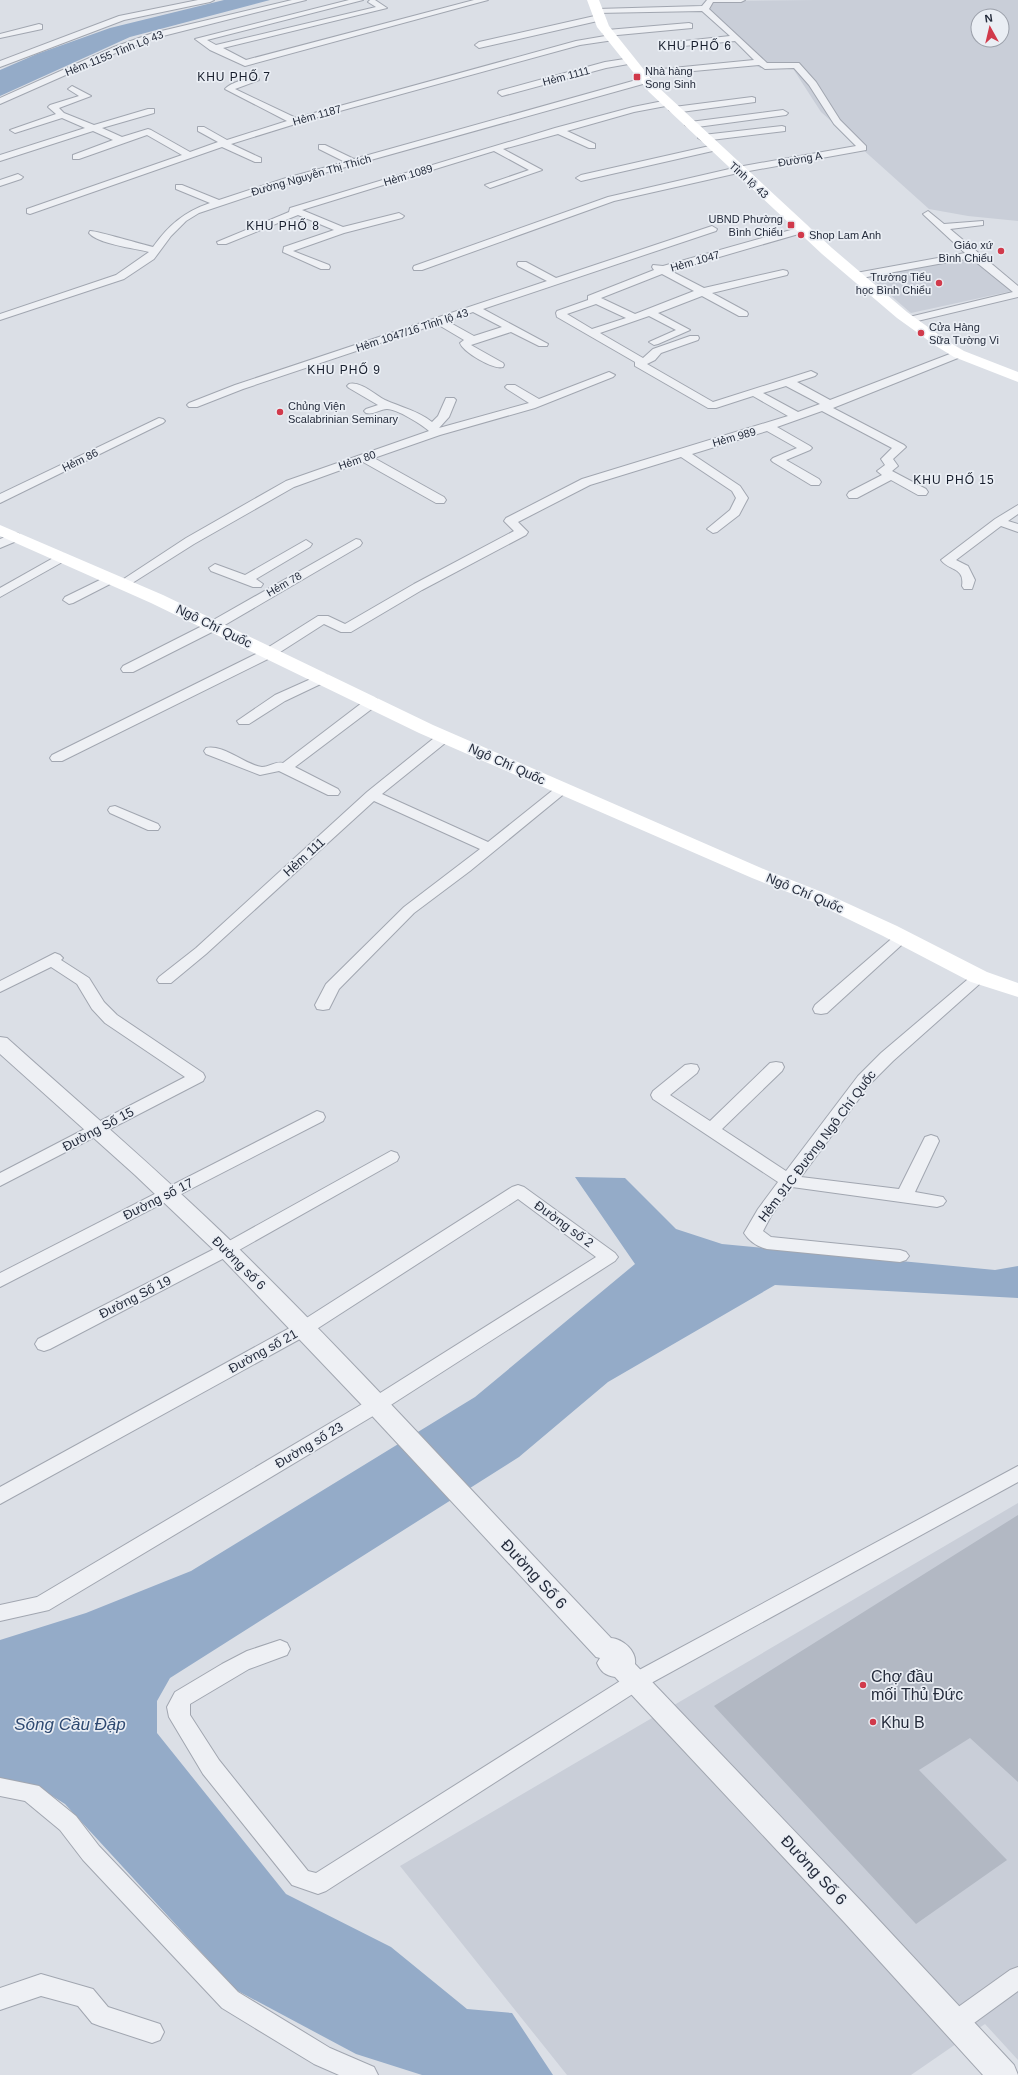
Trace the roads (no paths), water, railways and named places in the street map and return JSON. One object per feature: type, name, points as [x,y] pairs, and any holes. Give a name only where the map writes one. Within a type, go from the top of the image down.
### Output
[{"type":"main road","name":"Tỉnh lộ 43","points":[[596,10],[609,35],[671,106],[703,138],[856,276],[910,320],[959,354],[1018,378]]},
{"type":"main road","name":"Ngô Chí Quốc","points":[[5,537],[62,558],[116,581],[269,652],[444,737],[820,898],[902,937],[979,977],[1018,990]]},
{"type":"street","points":[[0,64],[127,20],[210,0]]},
{"type":"street","name":"Hẻm 1155 Tỉnh Lộ 43","points":[[0,102],[151,32],[302,0]]},
{"type":"street","points":[[256,70],[199,40],[359,0]]},
{"type":"street","points":[[245,63],[484,0]]},
{"type":"street","points":[[704,9],[711,0],[741,0]]},
{"type":"street","points":[[214,48],[383,8],[372,2]]},
{"type":"street","points":[[479,45],[596,10],[704,9],[737,38],[773,75]]},
{"type":"street","name":"Hẻm 1187","points":[[30,211],[189,155],[295,121],[609,35],[689,26]]},
{"type":"street","points":[[3,36],[39,28]]},
{"type":"street","points":[[666,46],[737,38]]},
{"type":"street","name":"Hẻm 1111","points":[[502,93],[605,65],[631,61]]},
{"type":"street","name":"Đường Nguyễn Thị Thích","points":[[0,317],[120,277],[150,258],[154,250],[167,234],[183,219],[196,211],[289,180],[645,77],[763,64],[796,65],[813,84],[826,107],[837,122],[863,148]]},
{"type":"street","points":[[255,80],[231,86],[229,89],[295,121]]},
{"type":"street","points":[[72,89],[88,96],[53,107],[63,115],[121,140]]},
{"type":"street","name":"Hẻm 1089","points":[[298,212],[293,210],[495,148],[633,110],[752,100]]},
{"type":"street","points":[[0,158],[92,128],[151,111]]},
{"type":"street","points":[[690,125],[783,112]]},
{"type":"street","points":[[15,130],[63,115]]},
{"type":"street","points":[[139,128],[189,155]]},
{"type":"street","points":[[200,129],[258,160]]},
{"type":"street","points":[[703,138],[782,129]]},
{"type":"street","points":[[558,130],[592,146]]},
{"type":"street","points":[[76,157],[121,140],[148,132]]},
{"type":"street","points":[[322,147],[354,162]]},
{"type":"street","points":[[490,185],[537,170],[495,148]]},
{"type":"street","points":[[581,178],[672,156],[714,148]]},
{"type":"street","name":"Đường A","points":[[418,268],[611,199],[738,170],[863,148]]},
{"type":"street","points":[[207,149],[219,154]]},
{"type":"street","points":[[0,183],[18,177]]},
{"type":"street","points":[[179,187],[218,203]]},
{"type":"street","points":[[79,194],[90,200]]},
{"type":"street","points":[[62,200],[73,205]]},
{"type":"street","points":[[222,242],[298,212],[339,228],[340,231]]},
{"type":"street","points":[[928,214],[973,255],[1018,291]]},
{"type":"street","points":[[325,267],[288,252],[288,249],[340,231],[399,216]]},
{"type":"street","points":[[941,227],[979,223]]},
{"type":"street","name":"Hẻm 1047","points":[[758,392],[712,406],[639,364],[642,362],[625,351],[590,333],[560,314],[597,300],[593,297],[662,270],[804,229]]},
{"type":"street","name":"Hẻm 1047/16 Tỉnh lộ 43","points":[[193,406],[239,387],[712,230]]},
{"type":"street","points":[[94,232],[108,239],[154,250]]},
{"type":"street","points":[[296,246],[336,264]]},
{"type":"street","points":[[856,276],[973,255]]},
{"type":"street","points":[[632,257],[662,270],[744,314]]},
{"type":"street","points":[[522,264],[557,282]]},
{"type":"street","points":[[590,333],[650,313],[702,292],[783,273]]},
{"type":"street","points":[[747,282],[758,292]]},
{"type":"street","points":[[910,320],[1018,294]]},
{"type":"street","points":[[597,300],[635,318]]},
{"type":"street","points":[[475,309],[543,344]]},
{"type":"street","points":[[650,313],[685,330],[654,342]]},
{"type":"street","points":[[438,321],[473,340]]},
{"type":"street","points":[[499,365],[464,346],[465,343],[511,328]]},
{"type":"street","points":[[642,362],[651,358],[657,351],[694,338]]},
{"type":"street","name":"Hẻm 989","points":[[269,652],[322,619],[346,628],[418,587],[522,532],[510,521],[586,482],[768,427],[959,354]]},
{"type":"street","points":[[796,416],[757,394],[758,392],[811,374]]},
{"type":"street","name":"Hẻm 80","points":[[69,600],[116,581],[290,484],[365,458],[435,430],[456,428],[538,404],[609,375]]},
{"type":"street","points":[[788,382],[826,406],[900,447],[887,459],[892,466],[883,471],[922,492]]},
{"type":"street","points":[[353,386],[389,405],[422,419],[435,430],[450,400]]},
{"type":"street","points":[[511,387],[538,404]]},
{"type":"street","points":[[370,411],[389,405]]},
{"type":"street","name":"Hẻm 86","points":[[0,499],[159,422]]},
{"type":"street","points":[[768,427],[806,448],[777,460],[815,482]]},
{"type":"street","points":[[682,452],[736,488],[742,498],[735,512],[712,529]]},
{"type":"street","points":[[365,458],[440,500]]},
{"type":"street","points":[[853,495],[891,475]]},
{"type":"street","points":[[968,586],[969,580],[964,569],[947,560],[1018,509]]},
{"type":"street","points":[[999,522],[1018,528]]},
{"type":"street","name":"Hẻm 78","points":[[128,669],[213,626],[356,543]]},
{"type":"street","points":[[246,580],[306,544]]},
{"type":"street","points":[[0,593],[62,558]]},
{"type":"street","points":[[215,568],[273,591]]},
{"type":"street","points":[[56,758],[269,652]]},
{"type":"street","points":[[244,721],[280,698],[322,678]]},
{"type":"street","points":[[288,769],[288,766],[372,702]]},
{"type":"street","name":"Hẻm 111","points":[[165,980],[201,951],[372,795],[444,737]]},
{"type":"street","points":[[210,751],[260,771],[265,772],[278,766],[288,769],[333,792]]},
{"type":"street","points":[[323,1005],[332,987],[409,910],[490,848],[563,789]]},
{"type":"street","points":[[372,795],[490,848]]},
{"type":"street","points":[[115,810],[153,827]]},
{"type":"street","points":[[821,1008],[902,937]]},
{"type":"street","name":"Đường Số 15","points":[[0,987],[54,960],[83,981],[98,1005],[110,1019],[197,1077],[0,1180]]},
{"type":"street","name":"Hẻm 91C Đường Ngô Chí Quốc","points":[[900,1256],[767,1243],[753,1233],[764,1213],[864,1080],[887,1057],[979,977]]},
{"type":"street","name":"Đường số 6","points":[[0,1043],[168,1194],[226,1250],[401,1430],[463,1498]]},
{"type":"street","points":[[711,1130],[776,1067]]},
{"type":"street","points":[[691,1069],[659,1094],[789,1181],[937,1201]]},
{"type":"street","name":"Đường số 17","points":[[0,1281],[317,1117]]},
{"type":"street","points":[[904,1196],[931,1141]]},
{"type":"street","name":"Đường Số 19","points":[[44,1344],[226,1250],[391,1157]]},
{"type":"street","name":"Đường số 2","points":[[518,1192],[610,1257]]},
{"type":"street","name":"Đường số 21","points":[[0,1496],[303,1329],[518,1192]]},
{"type":"street","name":"Đường số 23","points":[[0,1613],[42,1604],[376,1405],[610,1257]]},
{"type":"street","points":[[280,1649],[248,1660],[182,1698],[178,1706],[180,1717],[211,1767],[300,1878],[318,1884],[621,1666],[1018,1473]]},
{"type":"street","name":"Đường Số 6","points":[[463,1498],[854,1913],[1004,2075]]},
{"type":"street","points":[[0,1787],[31,1793],[68,1823],[91,1853],[230,2000],[322,2056],[366,2075]]},
{"type":"street","points":[[955,2023],[1018,1978]]},
{"type":"street","points":[[0,1999],[41,1985],[85,1997],[100,2015],[152,2032]]},
{"type":"water","points":[[224,0],[270,0],[130,37],[0,96],[0,70],[37,54],[110,28]]},
{"type":"water","name":"Sông Cầu Đập","points":[[575,1177],[625,1178],[676,1229],[722,1244],[995,1270],[1018,1266],[1018,1298],[775,1285],[608,1382],[519,1457],[170,1678],[157,1701],[157,1733],[286,1894],[391,1947],[467,2009],[512,2013],[553,2075],[422,2075],[356,2054],[236,1990],[65,1804],[38,1787],[0,1779],[0,1640],[86,1613],[191,1571],[475,1397],[635,1264]]},
{"type":"place","name":"Nhà hàng Song Sinh","points":[[637,77]]},
{"type":"place","name":"UBND Phường Bình Chiểu","points":[[791,225]]},
{"type":"place","name":"Shop Lam Anh","points":[[801,235]]},
{"type":"place","name":"Giáo xứ Bình Chiểu","points":[[1001,251]]},
{"type":"place","name":"Trường Tiểu học Bình Chiểu","points":[[939,283]]},
{"type":"place","name":"Cửa Hàng Sữa Tường Vi","points":[[921,333]]},
{"type":"place","name":"Chủng Viện Scalabrinian Seminary","points":[[280,412]]},
{"type":"place","name":"Chợ đầu mối Thủ Đức","points":[[863,1685]]},
{"type":"place","name":"Khu B","points":[[873,1722]]},
{"type":"district","name":"KHU PHỐ 6","points":[[695,46]]},
{"type":"district","name":"KHU PHỐ 7","points":[[234,77]]},
{"type":"district","name":"KHU PHỐ 8","points":[[283,226]]},
{"type":"district","name":"KHU PHỐ 9","points":[[344,370]]},
{"type":"district","name":"KHU PHỐ 15","points":[[954,480]]}]
